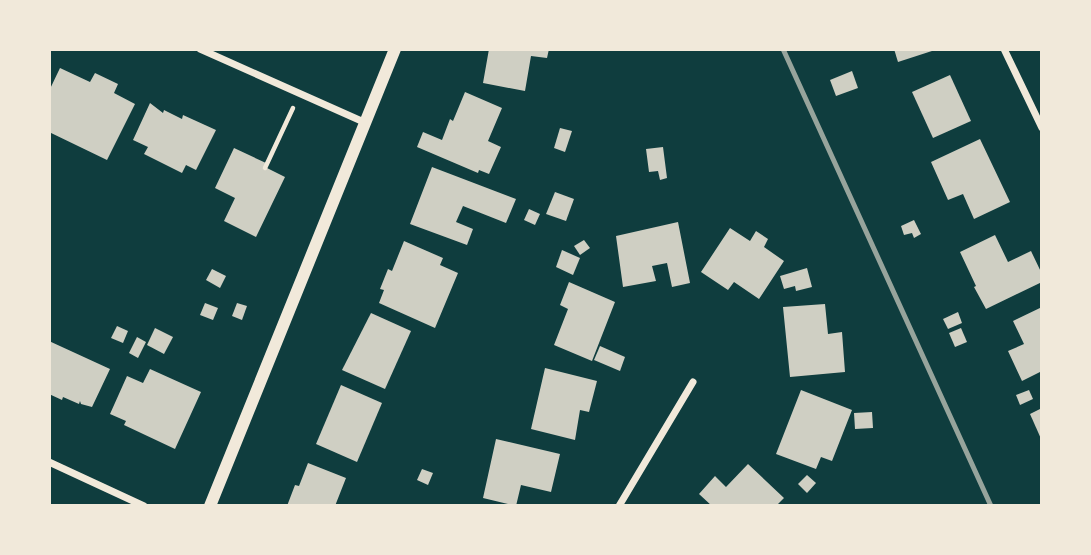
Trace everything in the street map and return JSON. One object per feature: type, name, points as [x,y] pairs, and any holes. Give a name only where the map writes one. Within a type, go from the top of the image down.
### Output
[{"type":"street","points":[[200,49],[366,123]]},
{"type":"street","points":[[210,506],[395,49]]},
{"type":"street","points":[[1004,49],[1042,128]]},
{"type":"street","points":[[619,506],[692,382]]},
{"type":"street","points":[[49,462],[144,506]]},
{"type":"path","points":[[265,168],[300,94]]},
{"type":"building","points":[[489,49],[549,49],[547,58],[531,56],[525,91],[483,83]]},
{"type":"building","points":[[894,49],[935,49],[935,50],[898,62]]},
{"type":"building","points":[[60,68],[90,82],[95,73],[118,84],[114,93],[135,104],[107,160],[49,132],[49,91]]},
{"type":"building","points":[[852,71],[858,88],[836,96],[830,80]]},
{"type":"building","points":[[950,75],[971,121],[933,138],[912,92]]},
{"type":"building","points":[[465,92],[502,108],[488,141],[501,147],[489,174],[479,170],[478,173],[417,147],[423,132],[442,140]]},
{"type":"building","points":[[150,103],[163,113],[164,110],[182,119],[183,115],[216,130],[196,170],[186,165],[182,173],[144,154],[148,147],[133,140]]},
{"type":"building","points":[[560,128],[572,131],[565,152],[554,148]]},
{"type":"building","points":[[980,139],[1010,202],[974,219],[963,194],[948,200],[931,162]]},
{"type":"building","points":[[663,147],[667,178],[660,180],[658,171],[649,172],[646,149]]},
{"type":"building","points":[[234,148],[266,163],[265,167],[285,177],[256,237],[224,221],[235,198],[215,188]]},
{"type":"building","points":[[432,167],[516,199],[506,223],[463,206],[456,222],[473,229],[467,245],[410,224]]},
{"type":"building","points":[[555,192],[574,199],[566,221],[546,214]]},
{"type":"building","points":[[529,209],[540,214],[535,225],[524,220]]},
{"type":"building","points":[[914,220],[921,234],[914,238],[912,233],[904,235],[901,226]]},
{"type":"building","points":[[678,222],[690,283],[672,287],[667,263],[652,266],[656,281],[623,287],[616,236]]},
{"type":"building","points":[[730,228],[750,241],[756,231],[768,239],[764,247],[784,261],[759,299],[734,282],[728,290],[701,272]]},
{"type":"building","points":[[995,235],[1008,262],[1031,251],[1042,274],[1042,282],[986,309],[960,252]]},
{"type":"building","points":[[584,240],[590,248],[580,255],[574,246]]},
{"type":"building","points":[[404,241],[443,258],[440,265],[458,273],[435,328],[379,303],[384,290],[380,289],[388,269],[392,271]]},
{"type":"building","points":[[562,250],[580,258],[573,275],[556,267]]},
{"type":"building","points":[[807,268],[812,287],[796,291],[795,286],[784,289],[780,276]]},
{"type":"building","points":[[212,269],[226,276],[220,288],[206,280]]},
{"type":"building","points":[[569,282],[615,302],[592,361],[554,345],[568,309],[560,305]]},
{"type":"building","points":[[205,303],[218,308],[213,320],[200,315]]},
{"type":"building","points":[[237,303],[247,306],[242,320],[232,316]]},
{"type":"building","points":[[825,304],[828,334],[842,332],[845,372],[790,377],[783,307]]},
{"type":"building","points":[[1042,307],[1042,371],[1022,381],[1008,351],[1024,344],[1013,321]]},
{"type":"building","points":[[958,312],[962,323],[948,329],[943,319]]},
{"type":"building","points":[[371,313],[411,331],[385,389],[342,370]]},
{"type":"building","points":[[117,326],[128,331],[123,343],[111,338]]},
{"type":"building","points":[[155,328],[173,337],[164,354],[147,345]]},
{"type":"building","points":[[961,328],[967,342],[955,347],[949,333]]},
{"type":"building","points":[[137,337],[146,342],[138,358],[129,353]]},
{"type":"building","points":[[49,341],[110,369],[92,407],[81,404],[80,401],[79,404],[49,394]]},
{"type":"building","points":[[600,346],[625,357],[620,371],[594,360]]},
{"type":"building","points":[[545,368],[597,381],[589,412],[580,410],[575,440],[531,429]]},
{"type":"building","points":[[150,369],[201,392],[175,449],[124,425],[126,421],[110,414],[127,376],[143,383]]},
{"type":"building","points":[[341,385],[382,403],[357,462],[316,444]]},
{"type":"building","points":[[801,390],[852,410],[832,461],[821,457],[816,469],[776,454]]},
{"type":"building","points":[[1029,390],[1033,399],[1020,405],[1016,395]]},
{"type":"building","points":[[1042,408],[1042,441],[1030,414]]},
{"type":"building","points":[[872,412],[873,428],[855,429],[854,413]]},
{"type":"building","points":[[496,439],[560,454],[551,492],[521,485],[516,506],[483,498]]},
{"type":"building","points":[[308,463],[346,478],[335,506],[287,506]]},
{"type":"building","points":[[748,464],[784,498],[776,506],[712,506],[699,494],[715,476],[726,487]]},
{"type":"building","points":[[422,469],[433,473],[428,485],[417,480]]},
{"type":"building","points":[[807,475],[816,483],[807,493],[798,484]]},
{"type":"railway","points":[[783,49],[991,506]]}]
